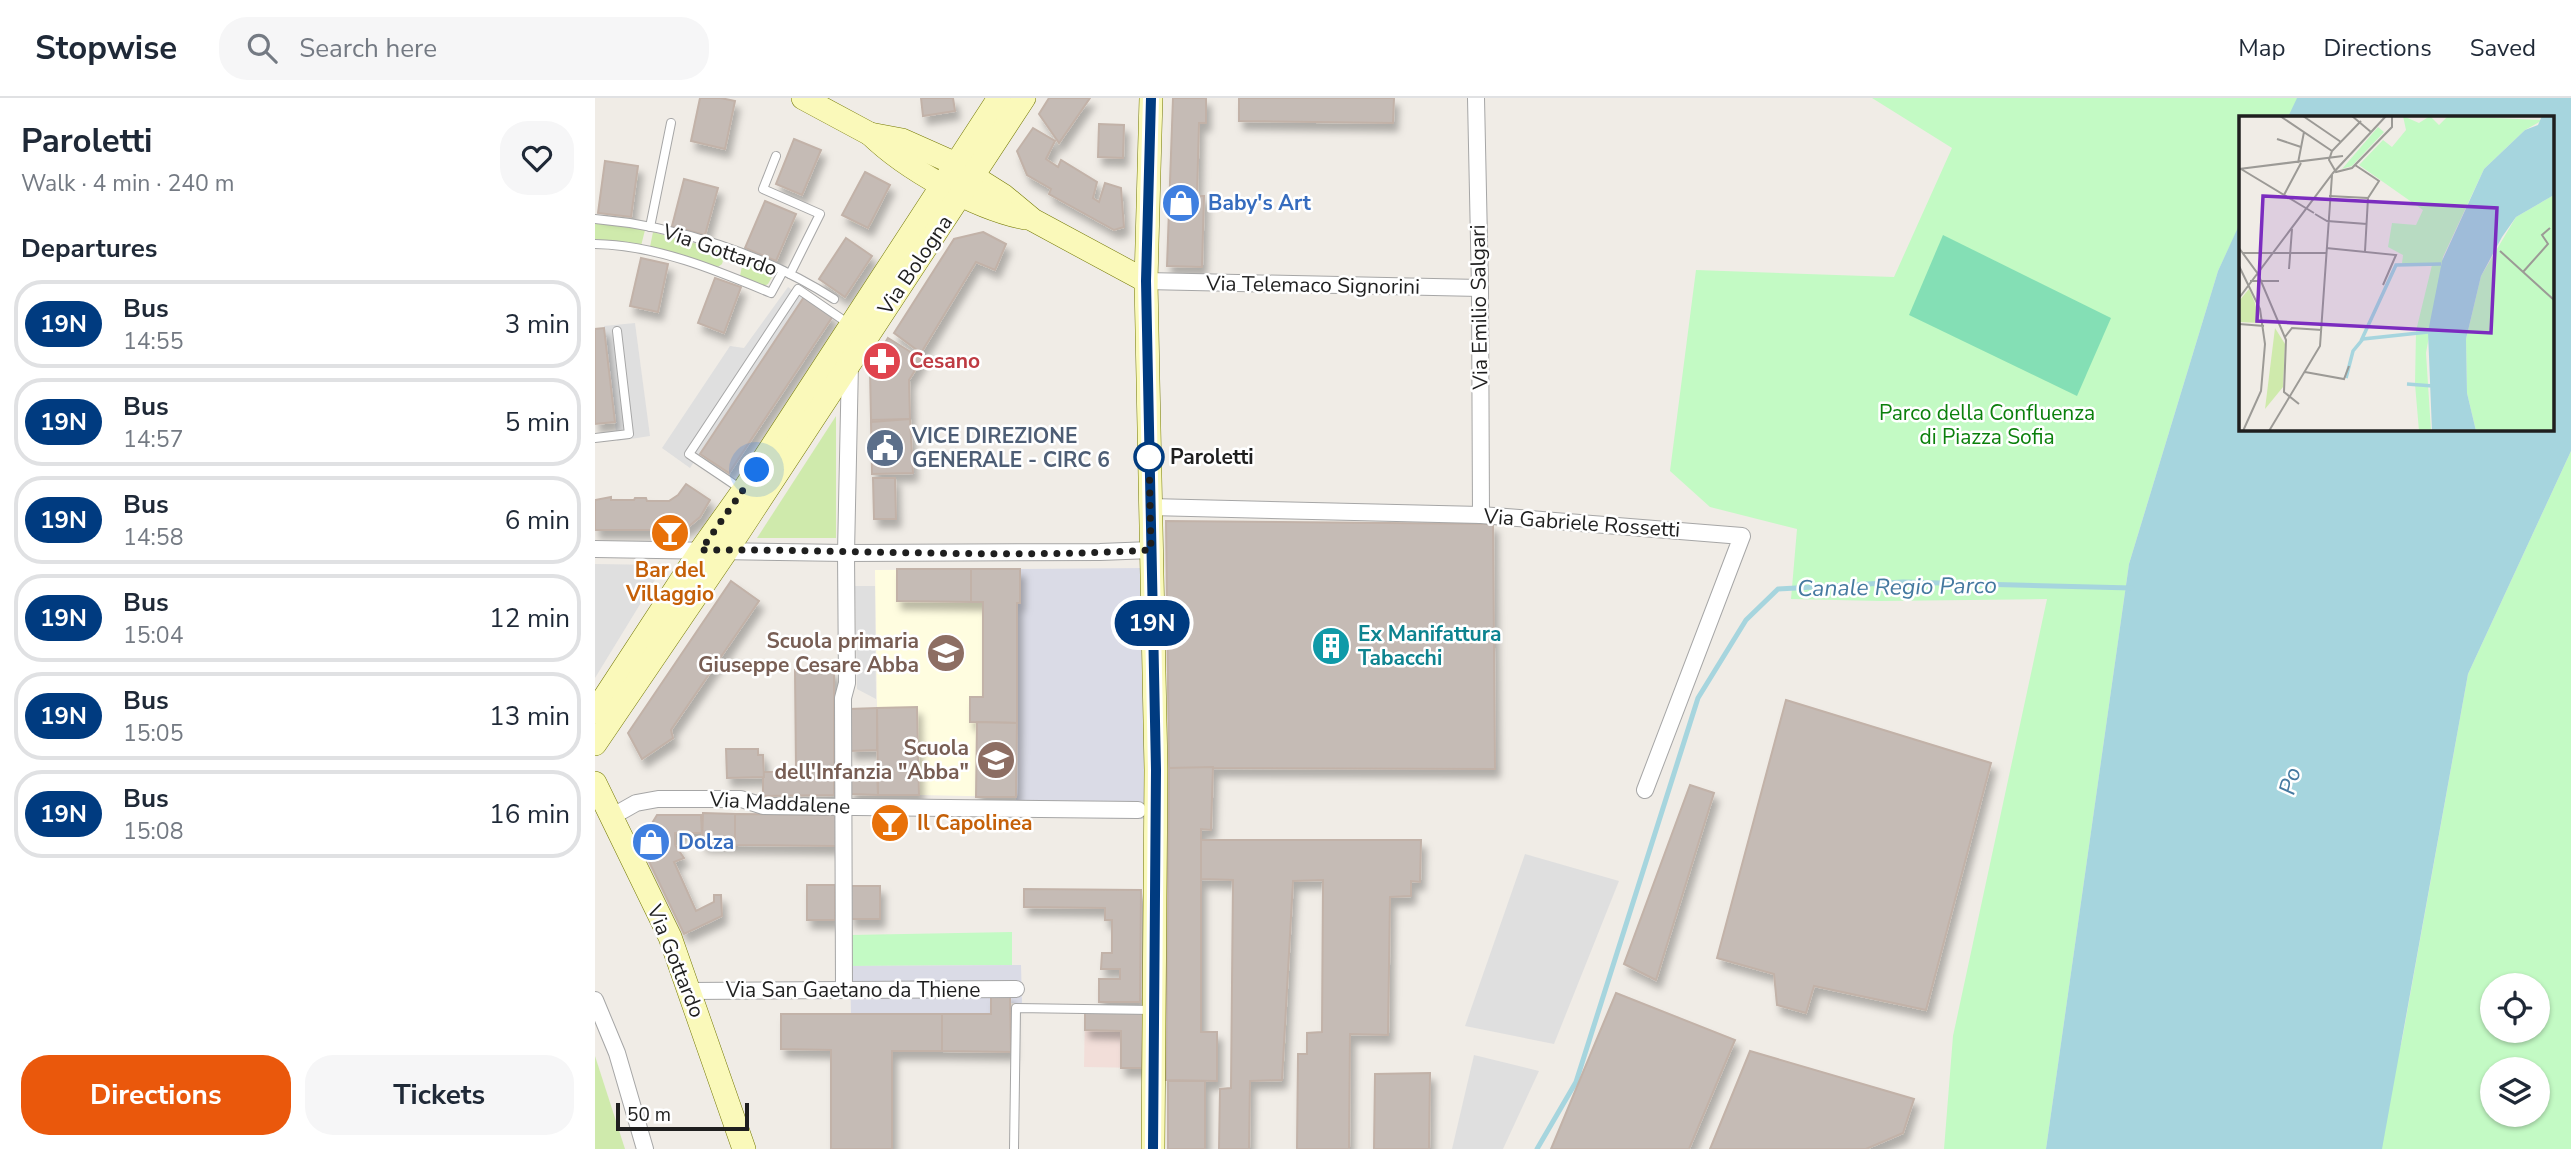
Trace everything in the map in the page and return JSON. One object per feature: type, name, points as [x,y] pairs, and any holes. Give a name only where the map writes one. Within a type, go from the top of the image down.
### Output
[{"type":"street","points":[[803,98],[870,134],[888,152],[958,180],[1009,215],[1033,220],[1146,281]]},
{"type":"street","name":"Via Bologna","points":[[595,744],[850,362],[958,180],[999,98]]},
{"type":"street","name":"Via Bologna","points":[[595,712],[852,325],[958,180],[1024,98]]},
{"type":"street","points":[[1151,98],[1146,281],[1156,770],[1153,1149]]},
{"type":"street","name":"Via Emilio Salgari","points":[[1476,98],[1481,515]]},
{"type":"street","name":"Via Telemaco Signorini","points":[[1146,281],[1480,288]]},
{"type":"street","points":[[844,990],[843,698],[847,683],[846,552],[850,362]]},
{"type":"street","name":"Via Gabriele Rossetti","points":[[1150,507],[1481,515],[1742,536],[1645,790]]},
{"type":"street","points":[[595,549],[846,552],[1151,550]]},
{"type":"street","name":"Via Gottardo","points":[[595,783],[604,819],[661,918],[690,991],[743,1147]]},
{"type":"street","name":"Via Maddalene","points":[[604,819],[636,803],[658,799],[741,799],[763,806],[1138,810]]},
{"type":"street","name":"Via San Gaetano da Thiene","points":[[690,991],[1016,989]]},
{"type":"street","points":[[595,1000],[617,1052],[645,1149]]},
{"type":"lane","name":"Via Gottardo","points":[[650,227],[671,123]]},
{"type":"lane","name":"Via Gottardo","points":[[776,156],[763,189],[820,214],[786,273]]},
{"type":"lane","name":"Via Gottardo","points":[[595,219],[650,227],[719,246],[786,273],[834,299]]},
{"type":"lane","points":[[595,244],[673,257],[771,293],[786,273]]},
{"type":"lane","points":[[743,491],[689,454],[799,289],[852,325]]},
{"type":"lane","points":[[595,438],[629,434],[617,331]]},
{"type":"lane","points":[[1014,1149],[1016,1008],[1153,1010]]},
{"type":"shaded area","points":[[788,287],[803,298],[690,468],[662,448],[730,346],[744,348]]},
{"type":"shaded area","points":[[635,323],[650,436],[617,441],[604,326]]},
{"type":"shaded area","points":[[595,564],[664,565],[595,678]]},
{"type":"shaded area","points":[[1145,568],[1145,819],[1016,817],[1017,603],[1020,602],[1020,569]]},
{"type":"shaded area","name":"Scuola primaria Giuseppe Cesare Abba","points":[[1020,569],[1020,603],[1017,603],[1016,797],[919,795],[917,708],[877,708],[875,570]]},
{"type":"shaded area","points":[[855,586],[875,586],[876,699],[857,689]]},
{"type":"shaded area","points":[[1525,854],[1619,881],[1554,1044],[1465,1026]]},
{"type":"shaded area","points":[[1021,965],[1022,1003],[1010,1003],[991,1014],[851,1014],[850,966]]},
{"type":"shaded area","points":[[1085,1012],[1144,1013],[1142,1068],[1084,1067]]},
{"type":"shaded area","points":[[1474,1055],[1539,1071],[1503,1149],[1452,1149]]},
{"type":"green space","name":"Parco della Confluenza di Piazza Sofia","points":[[1872,98],[2298,98],[2289,116],[2239,116],[2239,226],[2218,271],[2129,564],[2046,1149],[1944,1149],[1953,1036],[2047,599],[1791,599],[1797,529],[1710,507],[1670,471],[1696,270],[1894,277],[1952,148]]},
{"type":"green space","points":[[595,222],[645,230],[641,246],[595,239]]},
{"type":"green space","points":[[653,232],[723,251],[725,254],[722,264],[718,267],[650,247]]},
{"type":"green space","points":[[1943,235],[2111,318],[2077,396],[1909,315]]},
{"type":"green space","points":[[743,261],[772,271],[773,275],[768,284],[764,286],[740,276]]},
{"type":"green space","points":[[836,416],[836,538],[757,538]]},
{"type":"green space","points":[[2571,451],[2571,1149],[2379,1149],[2382,1122],[2402,1040],[2468,674]]},
{"type":"green space","points":[[1012,932],[1012,965],[850,966],[850,935]]},
{"type":"green space","points":[[595,1056],[625,1149],[595,1149]]},
{"type":"water","name":"Po","points":[[2297,98],[2571,98],[2571,451],[2468,674],[2382,1149],[2046,1149],[2129,564],[2218,271],[2239,225],[2239,430],[2553,430],[2553,116],[2288,116]]},
{"type":"building","points":[[700,98],[735,101],[725,149],[691,141]]},
{"type":"building","points":[[921,98],[953,98],[955,111],[923,116]]},
{"type":"building","points":[[1049,98],[1090,98],[1059,143],[1039,114]]},
{"type":"building","points":[[1173,98],[1206,98],[1206,123],[1199,123],[1197,196],[1204,196],[1202,267],[1167,266]]},
{"type":"building","points":[[1239,98],[1394,98],[1393,123],[1239,121]]},
{"type":"building","points":[[1099,124],[1124,125],[1123,158],[1098,157]]},
{"type":"building","points":[[1033,128],[1055,141],[1046,159],[1058,167],[1061,160],[1097,182],[1093,198],[1099,202],[1105,183],[1121,188],[1124,227],[1114,230],[1049,194],[1051,189],[1027,175],[1017,151]]},
{"type":"building","points":[[794,139],[821,150],[802,195],[776,184]]},
{"type":"building","points":[[605,161],[638,166],[631,217],[598,213]]},
{"type":"building","points":[[865,172],[890,185],[868,228],[842,215]]},
{"type":"building","points":[[684,179],[718,188],[705,235],[672,226]]},
{"type":"building","points":[[765,201],[796,214],[776,261],[745,248]]},
{"type":"building","points":[[983,232],[1006,244],[995,270],[976,262],[921,353],[894,333],[954,239]]},
{"type":"building","points":[[846,238],[872,256],[845,297],[819,279]]},
{"type":"building","points":[[641,258],[668,264],[658,312],[630,306]]},
{"type":"building","points":[[715,278],[741,287],[724,333],[698,323]]},
{"type":"building","points":[[804,297],[833,316],[729,473],[700,454]]},
{"type":"building","points":[[604,328],[615,422],[595,424],[595,329]]},
{"type":"building","points":[[888,338],[922,359],[909,380],[910,419],[871,420],[870,368]]},
{"type":"building","points":[[910,419],[913,473],[872,474],[871,422]]},
{"type":"building","points":[[873,478],[895,478],[896,519],[874,519]]},
{"type":"building","points":[[686,484],[710,500],[700,517],[688,527],[672,530],[595,530],[595,500],[611,497],[611,500],[646,498],[647,501],[669,501],[678,495]]},
{"type":"building","name":"Ex Manifattura Tabacchi","points":[[1166,521],[1493,524],[1495,769],[1169,768]]},
{"type":"building","points":[[897,569],[971,569],[971,602],[897,601]]},
{"type":"building","points":[[971,569],[1020,569],[1020,603],[1017,603],[1017,723],[970,722],[970,697],[983,697],[983,602],[971,602]]},
{"type":"building","points":[[731,581],[759,601],[671,730],[673,738],[642,759],[628,733]]},
{"type":"building","points":[[795,670],[834,670],[834,795],[763,796],[763,772],[796,772]]},
{"type":"building","points":[[1786,700],[1991,763],[1926,1010],[1814,986],[1806,1013],[1777,1005],[1774,974],[1717,958]]},
{"type":"building","points":[[917,707],[919,795],[878,795],[877,708]]},
{"type":"building","points":[[877,708],[877,750],[850,751],[849,709]]},
{"type":"building","name":"Scuola dell'Infanzia \"Abba\"","points":[[977,722],[1017,723],[1016,797],[976,797]]},
{"type":"building","points":[[726,749],[758,749],[758,755],[763,755],[764,777],[727,778]]},
{"type":"building","points":[[1213,767],[1211,830],[1201,829],[1201,1032],[1217,1032],[1217,1081],[1166,1080],[1169,768]]},
{"type":"building","points":[[877,771],[878,795],[850,794],[850,772]]},
{"type":"building","points":[[1690,785],[1714,793],[1656,980],[1624,964]]},
{"type":"building","points":[[703,813],[735,814],[735,845],[702,844]]},
{"type":"building","points":[[735,814],[836,815],[836,846],[735,845]]},
{"type":"building","points":[[657,815],[701,815],[702,833],[675,833],[675,845],[684,858],[674,862],[696,911],[714,902],[714,895],[721,895],[722,916],[684,934],[640,843]]},
{"type":"building","points":[[1201,840],[1421,840],[1420,882],[1411,881],[1411,896],[1390,897],[1388,1035],[1350,1034],[1349,1149],[1297,1149],[1298,1054],[1307,1054],[1307,1033],[1322,1032],[1323,880],[1293,881],[1282,1080],[1250,1081],[1249,1149],[1219,1149],[1220,1089],[1231,1088],[1233,880],[1201,879]]},
{"type":"building","points":[[807,885],[835,885],[835,920],[807,920]]},
{"type":"building","points":[[850,886],[880,886],[880,919],[850,919]]},
{"type":"building","points":[[1024,889],[1141,890],[1140,1002],[1099,1002],[1099,979],[1120,979],[1120,969],[1101,969],[1102,953],[1112,953],[1112,920],[1105,920],[1105,908],[1024,907]]},
{"type":"building","points":[[1616,993],[1735,1040],[1689,1149],[1551,1149]]},
{"type":"building","points":[[991,996],[1010,996],[1011,1052],[942,1051],[942,1014],[991,1014]]},
{"type":"building","points":[[1085,1012],[1144,1013],[1142,1068],[1121,1068],[1121,1031],[1085,1030]]},
{"type":"building","points":[[781,1014],[942,1014],[942,1051],[892,1051],[892,1149],[831,1149],[831,1050],[781,1049]]},
{"type":"building","points":[[1750,1051],[1914,1099],[1903,1133],[1866,1149],[1710,1149]]},
{"type":"building","points":[[1430,1073],[1429,1149],[1374,1149],[1375,1074]]},
{"type":"building","points":[[1168,1081],[1205,1081],[1205,1149],[1168,1149]]},
{"type":"waterway","name":"Canale Regio Parco","points":[[1537,1149],[1576,1082],[1698,698],[1746,620],[1778,589],[1903,582],[2132,588]]},
{"type":"bus line","name":"19N","points":[[1151,98],[1146,281],[1156,770],[1153,1149]]},
{"type":"place","name":"Baby's Art","points":[[1181,203]]},
{"type":"place","name":"Cesano","points":[[882,361]]},
{"type":"place","name":"VICE DIREZIONE GENERALE - CIRC 6","points":[[885,448]]},
{"type":"place","name":"Paroletti","points":[[1149,457]]},
{"type":"place","name":"Bar del Villaggio","points":[[670,533]]},
{"type":"place","name":"Ex Manifattura Tabacchi","points":[[1331,646]]},
{"type":"place","name":"Scuola primaria Giuseppe Cesare Abba","points":[[946,653]]},
{"type":"place","name":"Scuola dell'Infanzia \"Abba\"","points":[[996,760]]},
{"type":"place","name":"Il Capolinea","points":[[890,823]]},
{"type":"place","name":"Dolza","points":[[651,842]]},
{"type":"route","points":[[757,470],[701,550],[1151,550],[1149,457]]}]
